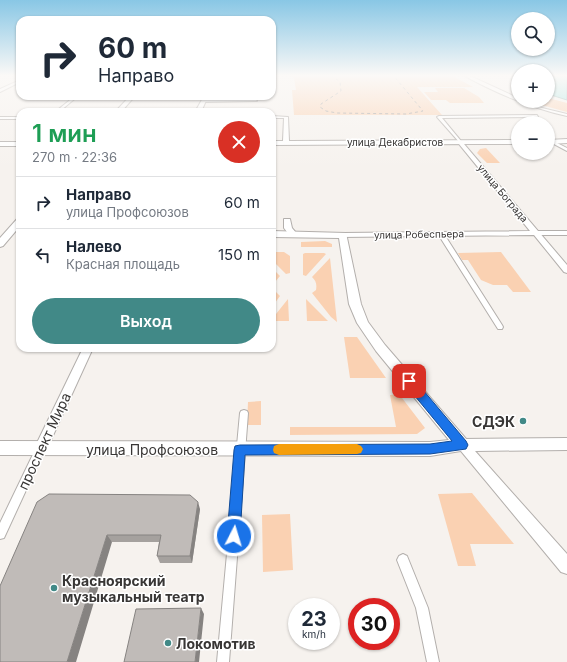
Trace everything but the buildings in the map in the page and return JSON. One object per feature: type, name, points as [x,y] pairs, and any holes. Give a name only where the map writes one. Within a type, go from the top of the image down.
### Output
[{"type":"main road","points":[[538,108],[567,115]]},
{"type":"main road","points":[[560,114],[567,120]]},
{"type":"main road","points":[[276,117],[286,117],[286,143]]},
{"type":"main road","points":[[0,118],[16,118]]},
{"type":"main road","points":[[555,142],[567,141]]},
{"type":"main road","name":"улица Бограда","points":[[460,142],[567,270]]},
{"type":"main road","points":[[471,154],[472,149],[482,144],[492,142]]},
{"type":"main road","name":"улица Декабристов","points":[[276,143],[511,142]]},
{"type":"main road","points":[[0,144],[16,143]]},
{"type":"main road","points":[[287,221],[288,228],[293,234]]},
{"type":"main road","points":[[0,244],[3,236],[16,225]]},
{"type":"main road","name":"улица Робеспьера","points":[[276,234],[343,235],[537,233]]},
{"type":"main road","points":[[343,235],[355,304],[363,324],[376,342],[462,445],[567,566]]},
{"type":"main road","points":[[3,236],[16,236]]},
{"type":"main road","name":"проспект Мира","points":[[40,449],[86,352]]},
{"type":"main road","name":"улица Профсоюзов","points":[[0,448],[240,450],[430,449],[462,445],[567,444]]},
{"type":"street","name":"улица Бограда","points":[[460,142],[439,117],[511,116]]},
{"type":"street","points":[[555,144],[567,150]]},
{"type":"street","name":"улица Робеспьера","points":[[537,233],[567,233]]},
{"type":"street","points":[[440,234],[500,327]]},
{"type":"street","points":[[223,662],[244,413]]},
{"type":"street","name":"проспект Мира","points":[[0,534],[40,449]]},
{"type":"street","points":[[403,560],[422,608],[433,662]]},
{"type":"shaded area","points":[[293,106],[434,106],[442,115],[294,115]]},
{"type":"shaded area","points":[[555,106],[567,106],[567,112],[552,108],[555,108]]},
{"type":"shaded area","points":[[486,148],[500,163],[487,163],[477,153],[480,149]]},
{"type":"shaded area","points":[[325,241],[332,244],[332,247],[301,247],[301,242]]},
{"type":"shaded area","points":[[276,252],[284,252],[290,256],[290,273],[286,274],[276,264]]},
{"type":"shaded area","points":[[501,252],[531,292],[513,292],[507,285],[493,285],[481,280],[468,260],[462,260],[458,253]]},
{"type":"shaded area","points":[[303,254],[326,254],[306,276],[303,275]]},
{"type":"shaded area","points":[[330,258],[337,322],[331,317],[312,293],[316,290],[316,286],[312,277]]},
{"type":"shaded area","points":[[276,272],[280,276],[276,281]]},
{"type":"shaded area","points":[[276,292],[280,296],[276,302]]},
{"type":"shaded area","points":[[288,299],[289,321],[276,321],[276,314]]},
{"type":"shaded area","points":[[306,299],[328,321],[307,321]]},
{"type":"shaded area","points":[[344,337],[357,337],[386,378],[350,378]]},
{"type":"shaded area","points":[[399,394],[425,428],[417,434],[290,435],[290,427],[396,427],[390,395]]},
{"type":"shaded area","points":[[261,401],[261,425],[247,425],[248,402]]},
{"type":"shaded area","points":[[472,493],[514,544],[470,544],[476,566],[458,566],[438,494]]},
{"type":"shaded area","points":[[290,514],[293,570],[263,572],[262,515]]},
{"type":"railway","points":[[320,106],[326,111],[337,113],[406,114],[423,111],[419,106]]},
{"type":"slow traffic","points":[[279,450],[357,449]]},
{"type":"place","name":"СДЭК","points":[[523,421]]},
{"type":"place","name":"Красноярский музыкальный театр","points":[[54,588]]},
{"type":"place","name":"Локомотив","points":[[168,643]]},
{"type":"route","points":[[234,536],[240,450],[430,449],[462,445],[409,381]]}]
